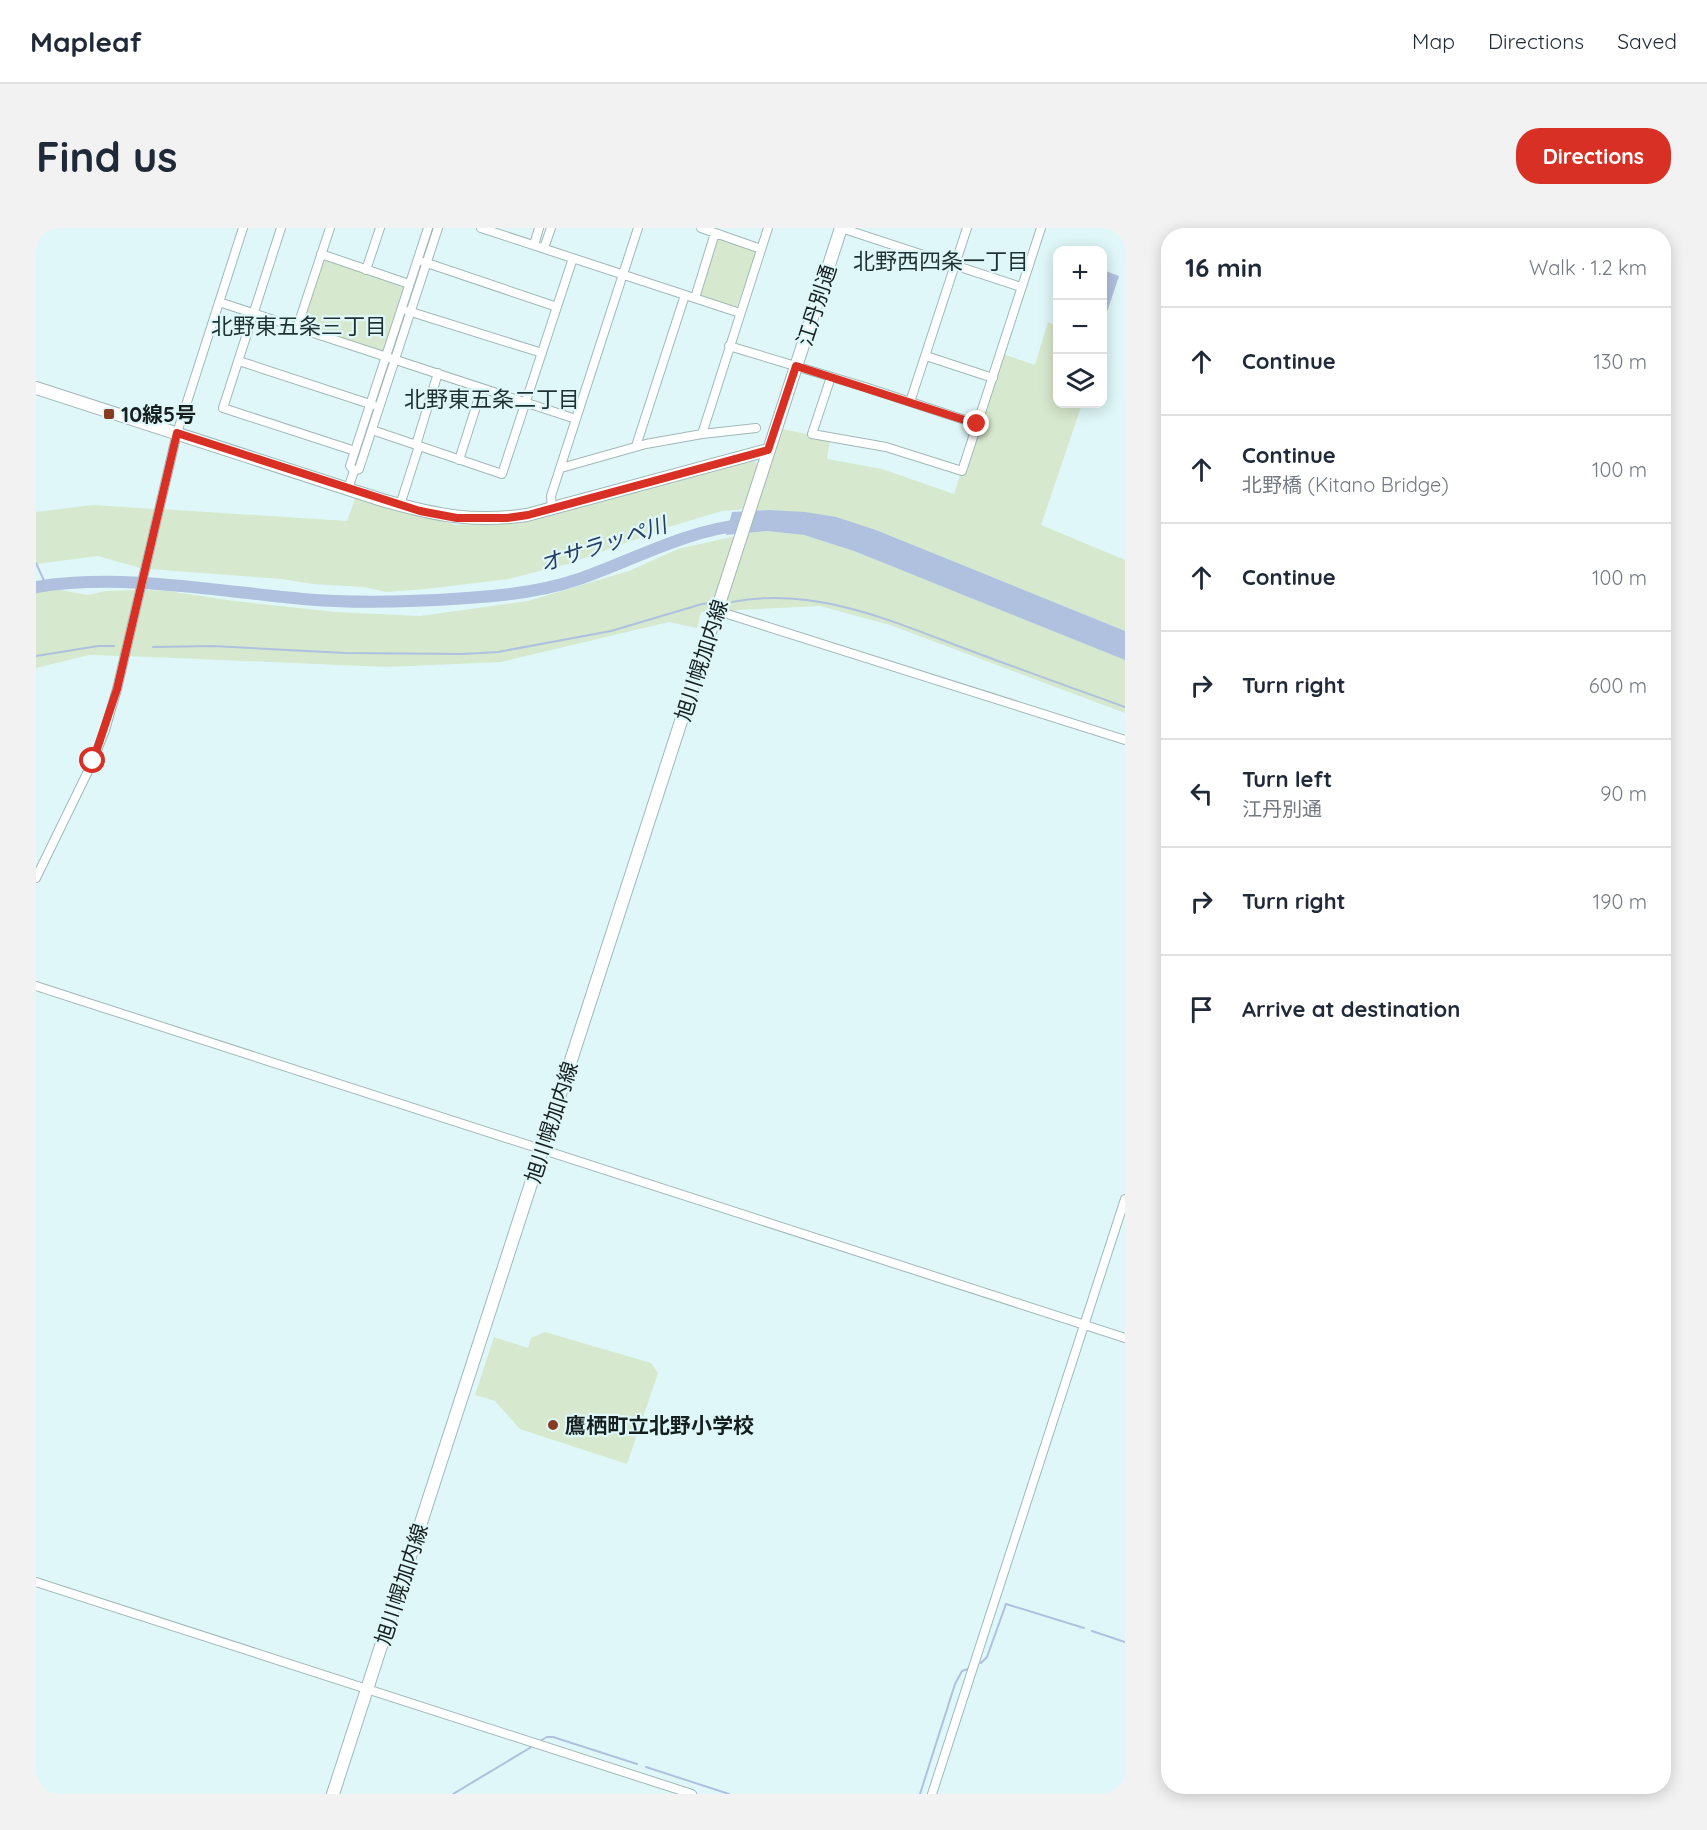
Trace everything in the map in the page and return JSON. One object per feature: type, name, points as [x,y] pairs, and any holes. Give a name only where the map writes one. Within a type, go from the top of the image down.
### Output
[{"type":"main road","name":"江丹別通","points":[[768,450],[841,228]]},
{"type":"main road","points":[[36,388],[348,489],[400,505],[457,518],[507,518],[552,509],[768,450]]},
{"type":"main road","name":"旭川幌加内線","points":[[333,1794],[674,740],[718,611],[768,450]]},
{"type":"street","points":[[36,878],[97,751],[117,689],[177,433],[243,228]]},
{"type":"street","points":[[281,228],[223,408],[355,451]]},
{"type":"street","points":[[297,327],[330,228]]},
{"type":"street","points":[[366,270],[380,228]]},
{"type":"street","points":[[348,489],[354,471],[359,469],[372,430],[386,356],[428,228]]},
{"type":"street","points":[[354,471],[350,466],[355,451],[395,359],[438,228]]},
{"type":"street","points":[[481,228],[740,313]]},
{"type":"street","points":[[534,245],[539,228]]},
{"type":"street","points":[[544,248],[551,228]]},
{"type":"street","points":[[552,509],[551,496],[638,228]]},
{"type":"street","points":[[701,228],[761,249]]},
{"type":"street","points":[[702,434],[768,228]]},
{"type":"street","points":[[841,228],[1021,287]]},
{"type":"street","points":[[910,402],[967,228]]},
{"type":"street","points":[[831,376],[812,434],[886,447],[962,471],[1041,228]]},
{"type":"street","points":[[694,297],[715,233]]},
{"type":"street","points":[[321,254],[409,284]]},
{"type":"street","points":[[372,430],[502,474],[573,258]]},
{"type":"street","points":[[417,260],[557,307]]},
{"type":"street","points":[[636,446],[685,295]]},
{"type":"street","points":[[219,302],[576,419]]},
{"type":"street","points":[[402,308],[542,353]]},
{"type":"street","points":[[729,346],[831,376],[977,424]]},
{"type":"street","points":[[926,356],[993,378]]},
{"type":"street","points":[[239,361],[375,405]]},
{"type":"street","points":[[400,505],[438,373]]},
{"type":"street","points":[[459,460],[482,388]]},
{"type":"street","points":[[561,468],[636,446],[702,434],[756,429]]},
{"type":"street","points":[[718,611],[1125,740]]},
{"type":"street","points":[[36,986],[1125,1338]]},
{"type":"street","points":[[932,1794],[1125,1199]]},
{"type":"street","points":[[36,1582],[692,1794]]},
{"type":"green space","points":[[718,236],[757,250],[736,309],[697,295]]},
{"type":"green space","points":[[322,257],[405,286],[383,352],[300,326]]},
{"type":"green space","points":[[1048,322],[1053,324],[1053,408],[1081,408],[1041,525],[1125,560],[1125,631],[876,530],[816,515],[786,511],[754,511],[778,428],[830,439],[827,459],[882,469],[954,494],[1000,353],[1035,365]]},
{"type":"green space","points":[[752,458],[759,467],[746,509],[722,511],[672,526],[568,564],[508,579],[386,592],[364,587],[312,584],[282,579],[149,569],[160,509],[347,521],[356,496],[456,525],[529,522]]},
{"type":"green space","points":[[93,505],[154,509],[140,568],[98,556],[36,564],[36,512]]},
{"type":"green space","points":[[767,531],[804,535],[854,551],[1125,660],[1125,713],[890,625],[820,606],[718,611],[745,533]]},
{"type":"green space","points":[[736,536],[713,611],[701,612],[697,628],[669,622],[501,662],[386,667],[128,656],[145,590],[336,612],[420,616],[528,601],[629,571],[678,549]]},
{"type":"green space","points":[[55,589],[88,595],[106,591],[136,590],[122,656],[89,655],[36,668],[36,592]]},
{"type":"green space","points":[[545,1332],[651,1363],[658,1373],[627,1464],[520,1429],[495,1401],[475,1395],[494,1337],[528,1348],[531,1338]]},
{"type":"water","points":[[1107,272],[1119,276],[1107,312]]},
{"type":"water","points":[[769,510],[836,517],[876,530],[1125,631],[1125,660],[854,551],[804,535],[767,531],[726,535],[732,512]]},
{"type":"waterway","name":"オサラッペ川","points":[[36,587],[69,583],[136,583],[324,601],[365,602],[426,601],[495,596],[538,590],[566,583],[701,533],[742,525]]},
{"type":"waterway","points":[[36,563],[46,585]]},
{"type":"waterway","points":[[732,602],[763,598],[793,599],[823,602],[852,609],[1125,707]]},
{"type":"waterway","points":[[153,647],[213,646],[345,653],[498,652],[611,631],[712,603]]},
{"type":"waterway","points":[[36,656],[98,646],[114,646]]},
{"type":"waterway","points":[[981,1663],[987,1657],[1006,1604],[1084,1628]]},
{"type":"waterway","points":[[1092,1631],[1125,1642]]},
{"type":"waterway","points":[[920,1794],[955,1684],[962,1671],[968,1669]]},
{"type":"waterway","points":[[540,1741],[553,1737],[637,1764]]},
{"type":"waterway","points":[[453,1794],[533,1746]]},
{"type":"waterway","points":[[646,1767],[729,1794]]},
{"type":"place","name":"10線5号","points":[[109,414]]},
{"type":"place","name":"鷹栖町立北野小学校","points":[[553,1425]]},
{"type":"district","name":"北野西四条一丁目","points":[[941,261]]},
{"type":"district","name":"北野東五条三丁目","points":[[299,326]]},
{"type":"district","name":"北野東五条二丁目","points":[[492,399]]},
{"type":"route","points":[[93,761],[117,689],[177,433],[420,511],[457,518],[485,519],[528,515],[768,450],[796,366],[977,424]]}]
